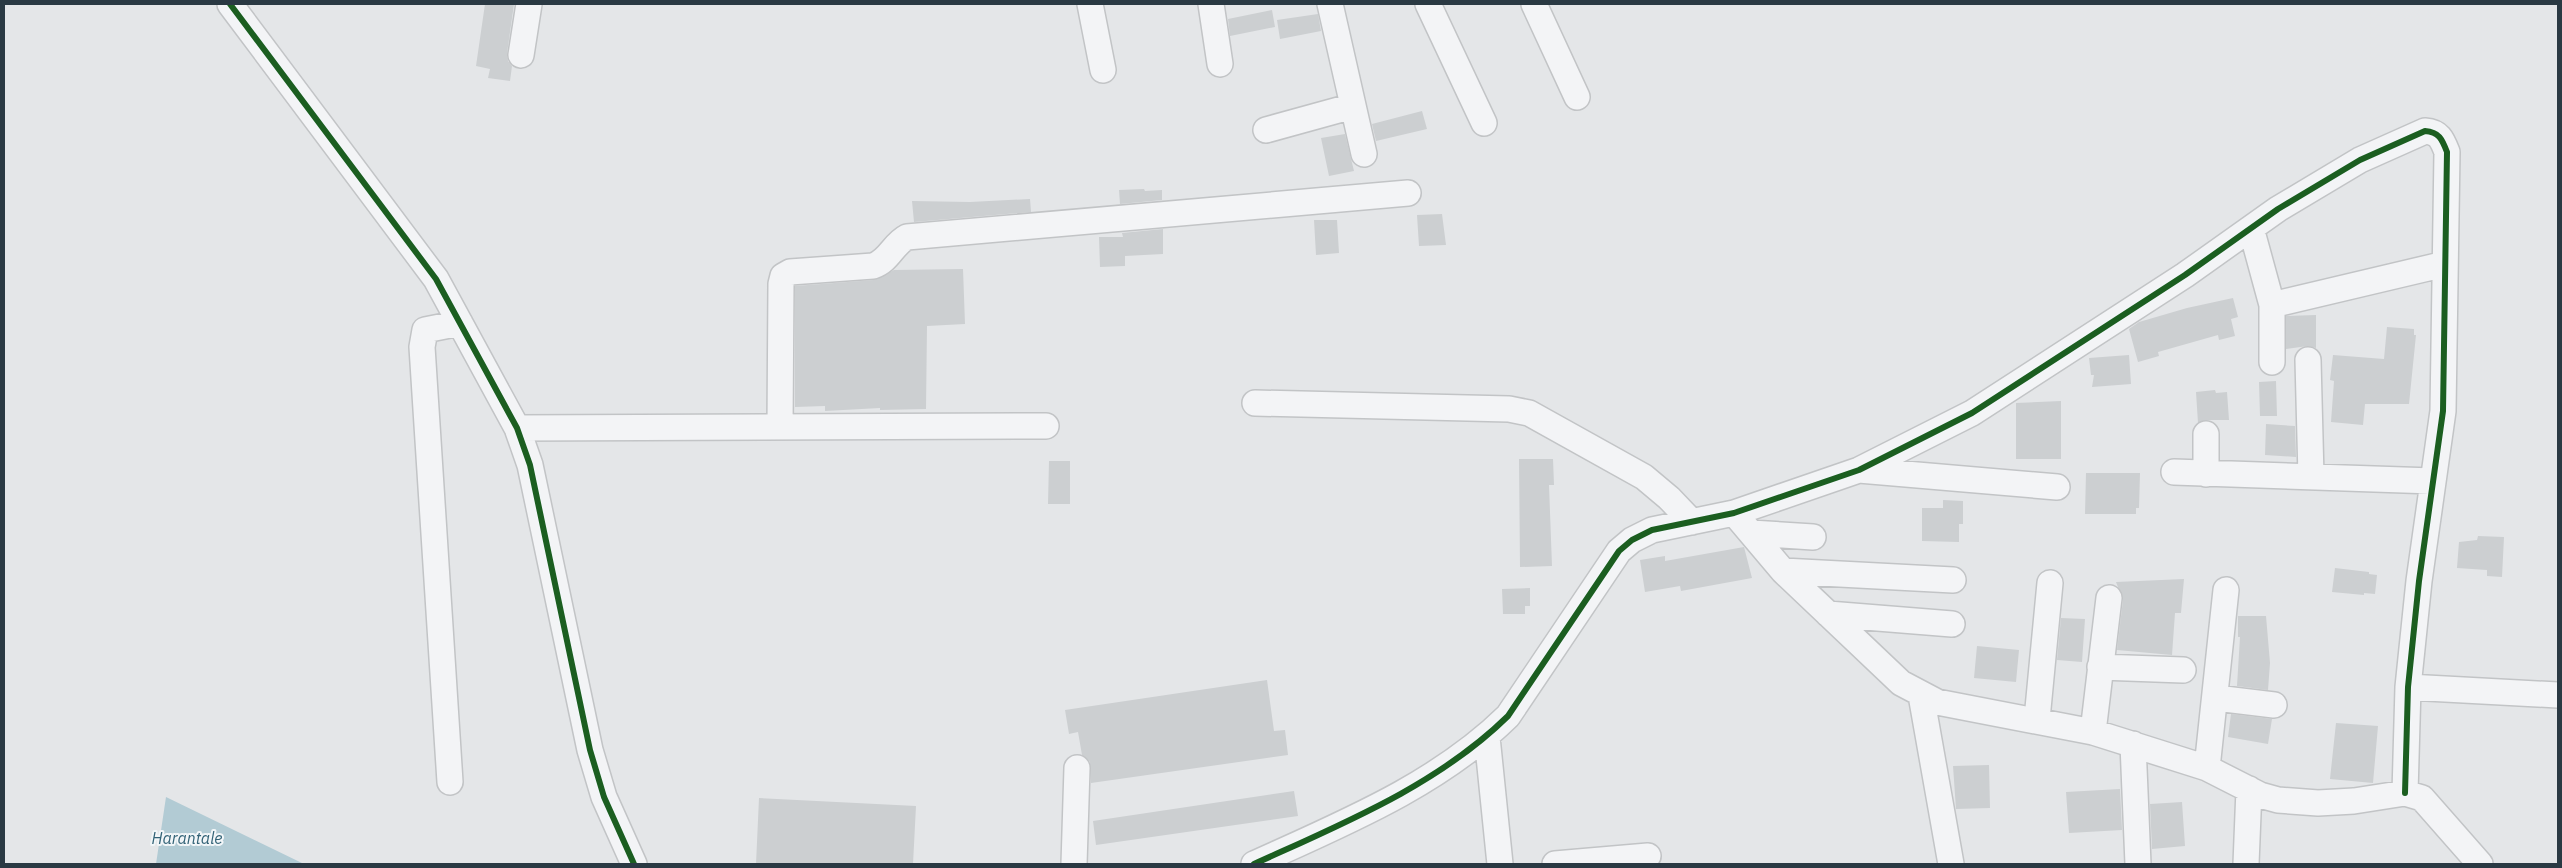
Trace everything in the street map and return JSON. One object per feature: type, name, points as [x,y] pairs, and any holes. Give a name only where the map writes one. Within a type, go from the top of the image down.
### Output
[{"type":"street","points":[[230,4],[436,279],[517,428],[530,465],[590,750],[604,797],[634,864]]},
{"type":"street","points":[[521,55],[529,4]]},
{"type":"street","points":[[1090,4],[1103,70]]},
{"type":"street","points":[[1211,4],[1220,64]]},
{"type":"street","points":[[1330,4],[1364,154]]},
{"type":"street","points":[[1428,4],[1484,123]]},
{"type":"street","points":[[1534,4],[1577,97]]},
{"type":"street","points":[[1266,130],[1353,106]]},
{"type":"street","points":[[1254,864],[1343,824],[1422,782],[1487,737],[1508,716],[1620,551],[1632,540],[1652,530],[1734,513],[1859,470],[1972,413],[2185,275],[2278,209],[2360,160],[2425,131],[2434,132],[2442,139],[2447,152],[2443,411],[2408,687],[2405,793]]},
{"type":"street","points":[[780,427],[781,284],[783,276],[790,272],[873,266],[882,263],[898,241],[908,236],[1408,193]]},
{"type":"street","points":[[2251,228],[2272,305],[2272,362]]},
{"type":"street","points":[[2272,305],[2445,264]]},
{"type":"street","points":[[450,782],[422,347],[425,330],[460,322]]},
{"type":"street","points":[[2308,360],[2312,478]]},
{"type":"street","points":[[1255,403],[1509,409],[1529,413],[1644,477],[1669,498],[1692,522]]},
{"type":"street","points":[[517,428],[1046,426]]},
{"type":"street","points":[[2206,434],[2206,474]]},
{"type":"street","points":[[1859,470],[2057,487]]},
{"type":"street","points":[[2174,472],[2433,481]]},
{"type":"street","points":[[1734,513],[1783,571],[1901,684],[1921,695],[1937,702],[2037,719],[2093,732],[2207,768],[2249,789],[2278,800],[2318,803],[2354,801],[2405,793],[2422,798],[2480,864]]},
{"type":"street","points":[[1751,533],[1813,537]]},
{"type":"street","points":[[1783,571],[1953,580]]},
{"type":"street","points":[[2037,719],[2050,583]]},
{"type":"street","points":[[2207,768],[2216,698],[2226,590]]},
{"type":"street","points":[[2093,732],[2108,598]]},
{"type":"street","points":[[1828,614],[1952,624]]},
{"type":"street","points":[[2100,667],[2183,670]]},
{"type":"street","points":[[2408,687],[2558,695]]},
{"type":"street","points":[[1921,695],[1951,864]]},
{"type":"street","points":[[2216,698],[2274,705]]},
{"type":"street","points":[[1487,737],[1500,864]]},
{"type":"street","points":[[2132,744],[2138,864]]},
{"type":"street","points":[[1074,864],[1077,768]]},
{"type":"street","points":[[2246,864],[2249,789]]},
{"type":"street","points":[[1554,864],[1648,856]]},
{"type":"water","name":"Harantale","points":[[166,797],[304,864],[156,864]]},
{"type":"building","points":[[485,4],[514,4],[507,53],[508,61],[512,66],[510,81],[488,78],[490,69],[476,66]]},
{"type":"building","points":[[1272,10],[1275,27],[1230,36],[1228,19]]},
{"type":"building","points":[[1318,14],[1321,31],[1280,39],[1277,20]]},
{"type":"building","points":[[1422,111],[1427,129],[1376,141],[1372,124]]},
{"type":"building","points":[[1345,134],[1354,171],[1329,176],[1321,138]]},
{"type":"building","points":[[1144,189],[1145,191],[1162,190],[1162,200],[1120,204],[1119,190]]},
{"type":"building","points":[[1030,199],[1031,212],[914,222],[912,201],[970,202]]},
{"type":"building","points":[[1442,214],[1446,245],[1419,246],[1417,215]]},
{"type":"building","points":[[1314,220],[1337,220],[1339,253],[1316,255]]},
{"type":"building","points":[[1163,229],[1163,254],[1125,256],[1125,266],[1100,267],[1099,237],[1123,237],[1122,233]]},
{"type":"building","points":[[963,269],[965,324],[927,326],[926,409],[880,410],[880,408],[825,411],[825,406],[795,407],[795,286],[874,280],[894,270]]},
{"type":"building","points":[[2233,298],[2238,317],[2231,319],[2235,336],[2219,340],[2218,335],[2158,352],[2159,356],[2138,362],[2129,329],[2139,322],[2187,308]]},
{"type":"building","points":[[2316,315],[2316,348],[2308,346],[2286,349],[2286,316]]},
{"type":"building","points":[[2387,327],[2414,329],[2414,335],[2416,335],[2409,404],[2365,404],[2363,425],[2331,422],[2334,381],[2330,380],[2333,355],[2384,359]]},
{"type":"building","points":[[2129,355],[2131,384],[2092,387],[2094,375],[2091,375],[2089,358]]},
{"type":"building","points":[[2276,381],[2277,416],[2260,416],[2259,382]]},
{"type":"building","points":[[2215,390],[2216,393],[2227,392],[2229,420],[2206,420],[2198,423],[2196,392]]},
{"type":"building","points":[[2061,401],[2061,459],[2016,459],[2016,403]]},
{"type":"building","points":[[2266,424],[2295,426],[2296,457],[2265,455]]},
{"type":"building","points":[[1519,459],[1553,459],[1554,485],[1549,485],[1552,566],[1520,567]]},
{"type":"building","points":[[1049,461],[1070,461],[1070,504],[1048,504]]},
{"type":"building","points":[[2086,473],[2140,473],[2139,508],[2136,508],[2136,514],[2085,514]]},
{"type":"building","points":[[1943,500],[1963,501],[1963,524],[1959,524],[1959,542],[1922,541],[1922,508],[1943,508]]},
{"type":"building","points":[[2478,536],[2504,537],[2502,577],[2487,576],[2487,570],[2457,568],[2459,542],[2477,540]]},
{"type":"building","points":[[1744,547],[1752,578],[1681,591],[1680,586],[1645,592],[1640,560],[1665,556],[1665,561]]},
{"type":"building","points":[[2335,568],[2369,572],[2369,574],[2377,575],[2375,594],[2364,593],[2364,595],[2332,592]]},
{"type":"building","points":[[2184,579],[2181,613],[2175,613],[2172,655],[2117,650],[2123,600],[2116,582]]},
{"type":"building","points":[[1530,588],[1530,606],[1525,606],[1525,614],[1503,614],[1502,589]]},
{"type":"building","points":[[2238,616],[2266,616],[2270,663],[2268,690],[2237,686],[2240,637],[2238,637]]},
{"type":"building","points":[[2061,618],[2085,619],[2082,662],[2057,660]]},
{"type":"building","points":[[1977,646],[2019,650],[2016,682],[1974,678]]},
{"type":"building","points":[[1267,680],[1274,731],[1285,730],[1288,755],[1091,783],[1090,762],[1082,755],[1078,732],[1069,734],[1065,710]]},
{"type":"building","points":[[2231,714],[2272,719],[2268,744],[2228,737]]},
{"type":"building","points":[[2336,723],[2378,726],[2373,783],[2330,779]]},
{"type":"building","points":[[1989,765],[1990,808],[1956,809],[1953,766]]},
{"type":"building","points":[[2120,789],[2122,830],[2069,833],[2066,792]]},
{"type":"building","points":[[1294,791],[1298,816],[1096,845],[1093,821]]},
{"type":"building","points":[[759,798],[916,806],[913,864],[756,864]]},
{"type":"building","points":[[2182,802],[2185,846],[2152,849],[2150,804]]},
{"type":"cycle path","points":[[230,4],[436,279],[517,428],[530,465],[590,750],[604,797],[634,864]]},
{"type":"cycle path","points":[[1254,864],[1388,801],[1420,783],[1481,741],[1508,716],[1619,551],[1632,540],[1652,530],[1734,513],[1859,470],[1972,413],[2185,275],[2278,209],[2360,160],[2425,131],[2437,135],[2447,152],[2443,411],[2419,581],[2408,687],[2405,793]]}]
